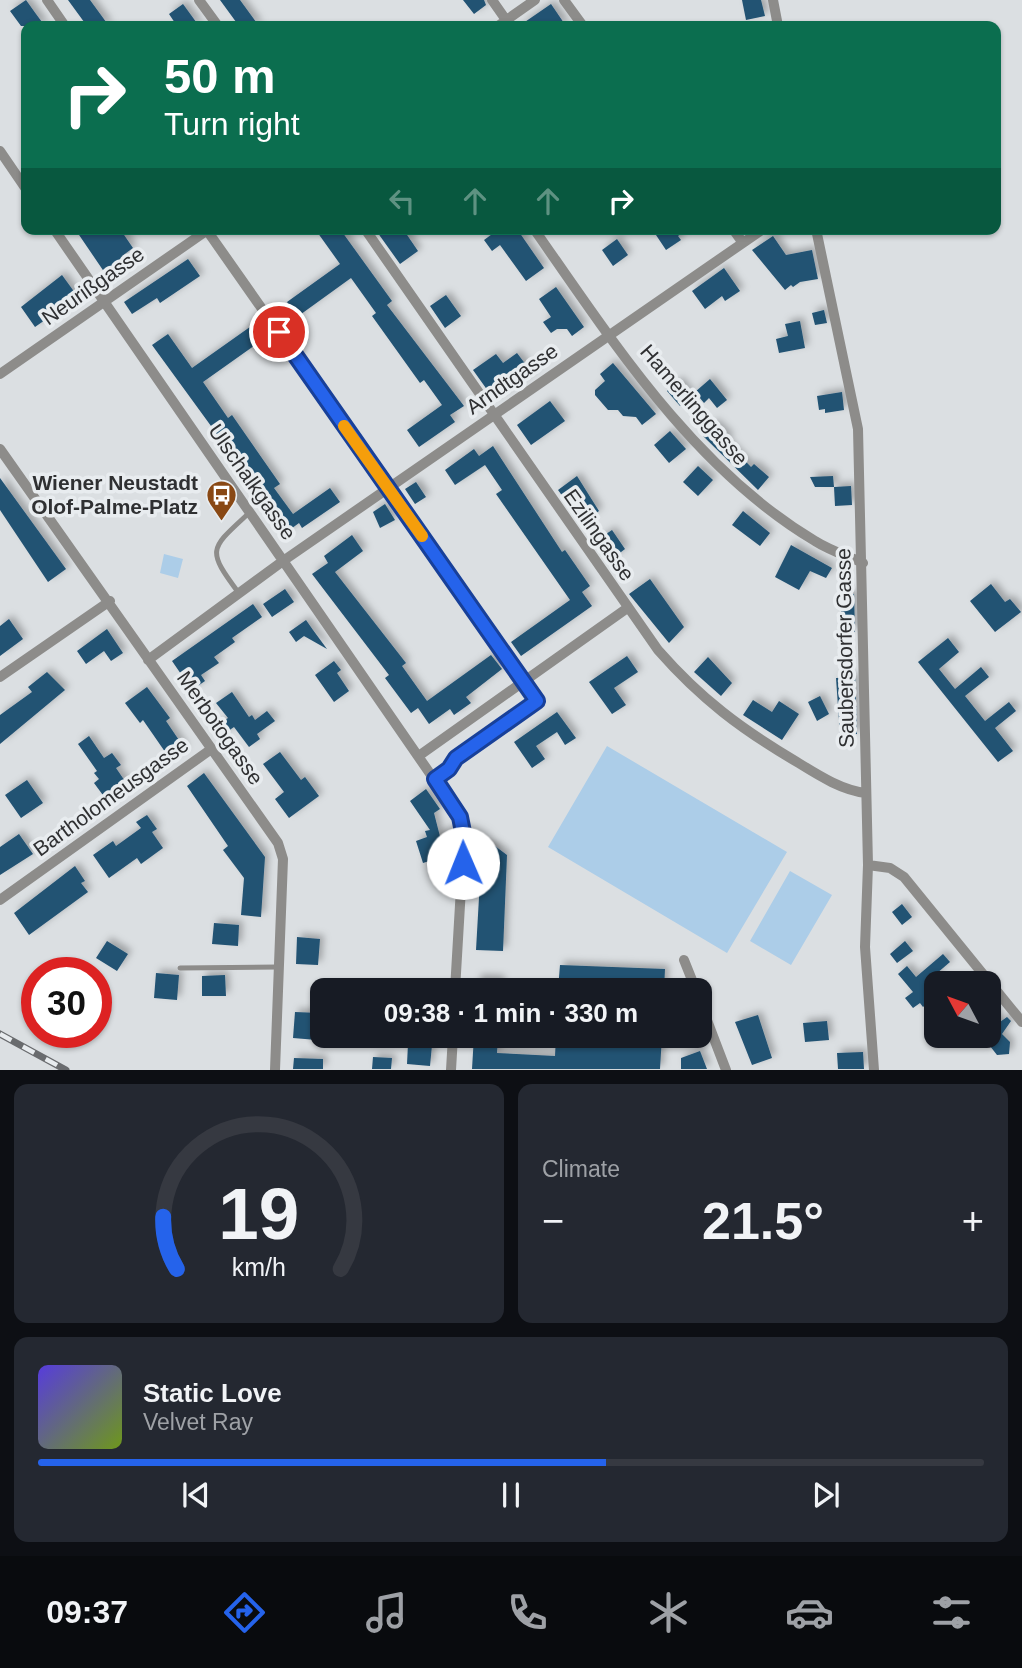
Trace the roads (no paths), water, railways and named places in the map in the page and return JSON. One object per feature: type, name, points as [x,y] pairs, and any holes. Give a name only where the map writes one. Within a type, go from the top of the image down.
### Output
[{"type":"street","points":[[47,0],[62,21]]},
{"type":"street","points":[[199,0],[214,21]]},
{"type":"street","points":[[492,0],[501,21]]},
{"type":"street","points":[[505,21],[535,0]]},
{"type":"street","points":[[564,0],[579,21]]},
{"type":"street","points":[[773,0],[777,21]]},
{"type":"street","points":[[0,151],[21,182]]},
{"type":"street","name":"Ulschalkgasse","points":[[58,235],[249,513],[420,755],[460,817],[464,837],[456,978]]},
{"type":"street","name":"Neurißgasse","points":[[0,374],[200,235]]},
{"type":"street","points":[[211,235],[524,682]]},
{"type":"street","name":"Ezilingasse","points":[[369,235],[626,609],[658,650],[715,709],[744,731],[809,770],[852,791],[866,793]]},
{"type":"street","name":"Hamerlinggasse","points":[[538,235],[608,336],[683,426],[736,482],[779,518],[817,543],[863,563]]},
{"type":"street","points":[[737,235],[743,243]]},
{"type":"street","name":"Arndtgasse","points":[[148,660],[238,592],[754,235]]},
{"type":"street","name":"Saubersdorfer Gasse","points":[[817,235],[858,429],[868,865],[865,947],[874,1069]]},
{"type":"street","name":"Merbotogasse","points":[[0,449],[88,577],[110,601],[210,750],[278,843],[283,859],[275,1069]]},
{"type":"street","points":[[0,677],[110,601]]},
{"type":"street","points":[[420,755],[626,609]]},
{"type":"street","name":"Bartholomeusgasse","points":[[0,900],[210,750]]},
{"type":"street","points":[[868,865],[890,868],[904,877],[1022,1022]]},
{"type":"street","points":[[684,960],[691,978]]},
{"type":"street","points":[[712,1033],[726,1069]]},
{"type":"street","points":[[451,1069],[452,1048]]},
{"type":"lane","points":[[238,592],[215,555],[218,545],[249,513]]},
{"type":"lane","points":[[435,779],[449,769],[456,758],[537,701],[524,682]]},
{"type":"lane","points":[[180,968],[278,967]]},
{"type":"railway","points":[[0,1034],[66,1070]]},
{"type":"place","name":"Wiener Neustadt Olof-Palme-Platz","points":[[221,522]]}]
